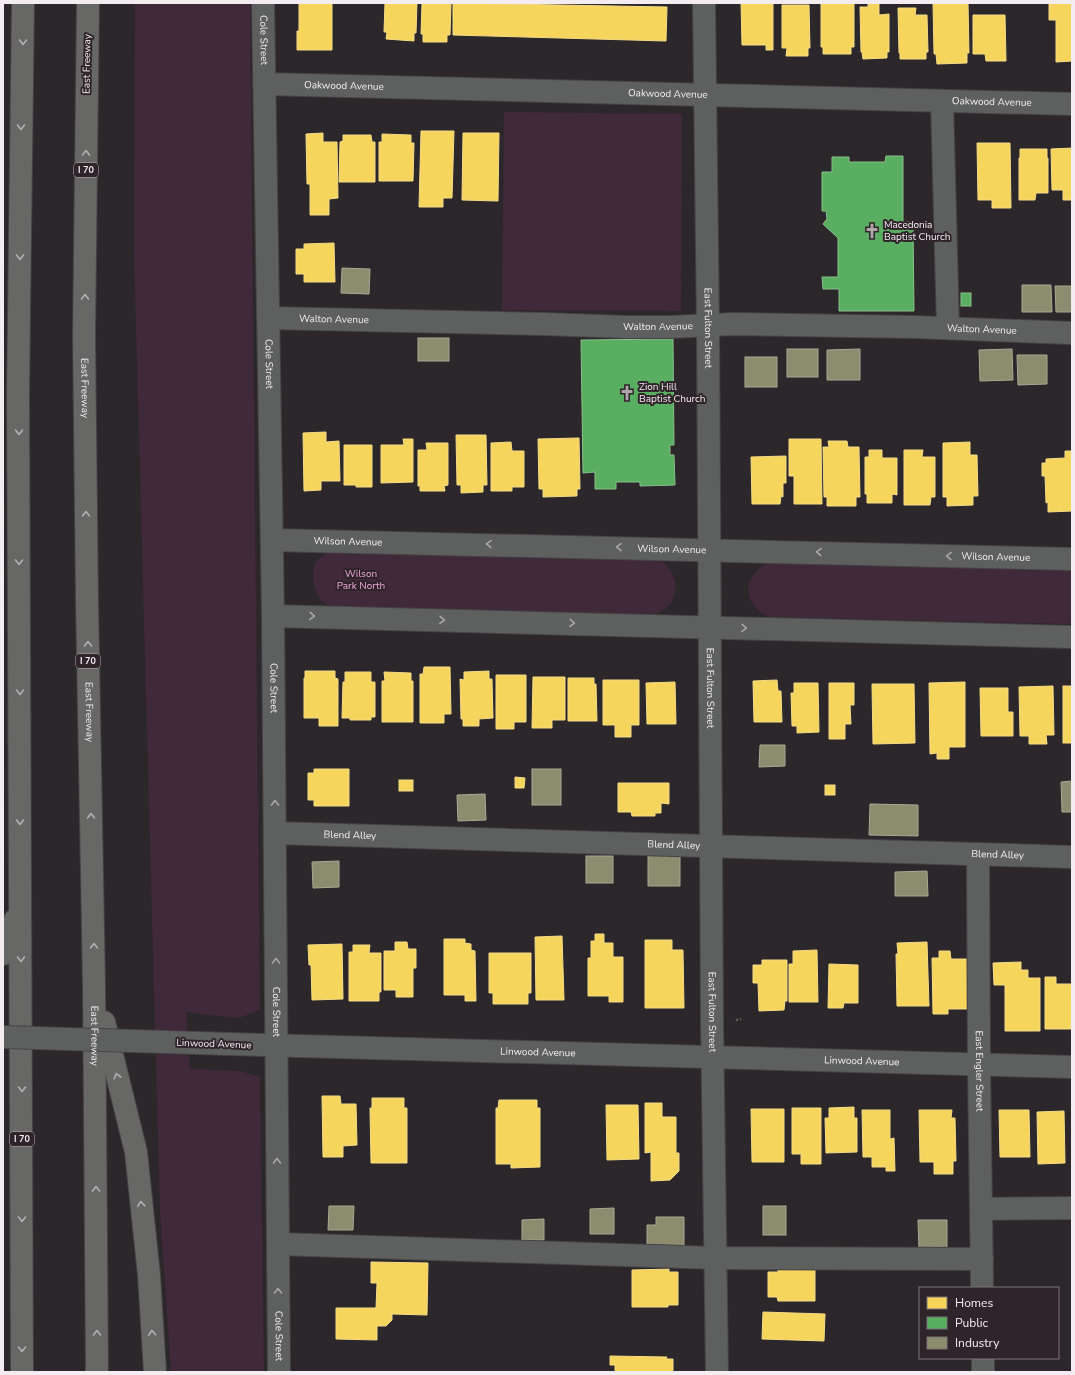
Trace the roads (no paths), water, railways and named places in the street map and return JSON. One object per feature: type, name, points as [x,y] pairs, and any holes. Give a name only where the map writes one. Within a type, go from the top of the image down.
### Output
[{"type":"highway","name":"I 70","points":[[22,1372],[18,385],[23,3]]},
{"type":"highway","name":"East Freeway","points":[[88,3],[84,344],[94,985],[97,1372]]},
{"type":"highway","points":[[3,954],[20,906]]},
{"type":"highway","points":[[94,985],[136,1152],[149,1275],[155,1372]]},
{"type":"street","name":"Cole Street","points":[[263,3],[274,616],[279,1372]]},
{"type":"street","name":"East Fulton Street","points":[[704,3],[708,326],[712,1057],[717,1372]]},
{"type":"street","name":"Oakwood Avenue","points":[[264,84],[1072,104]]},
{"type":"street","points":[[942,101],[948,328]]},
{"type":"street","name":"Walton Avenue","points":[[268,318],[627,327],[708,326],[733,324],[948,328],[1072,333]]},
{"type":"street","name":"Wilson Avenue","points":[[272,540],[709,549],[1072,559]]},
{"type":"street","points":[[274,616],[1072,637]]},
{"type":"street","name":"Blend Alley","points":[[275,833],[1072,857]]},
{"type":"street","name":"East Engler Street","points":[[978,854],[982,1287]]},
{"type":"street","name":"Linwood Avenue","points":[[3,1037],[277,1046],[1072,1067]]},
{"type":"street","points":[[981,1209],[1072,1208]]},
{"type":"street","points":[[278,1244],[715,1258],[982,1259]]},
{"type":"street","points":[[983,1359],[983,1372]]},
{"type":"place","name":"Macedonia Baptist Church","points":[[872,231]]},
{"type":"place","name":"Zion Hill Baptist Church","points":[[627,393]]},
{"type":"park label","name":"Wilson Park North","points":[[361,580]]}]
